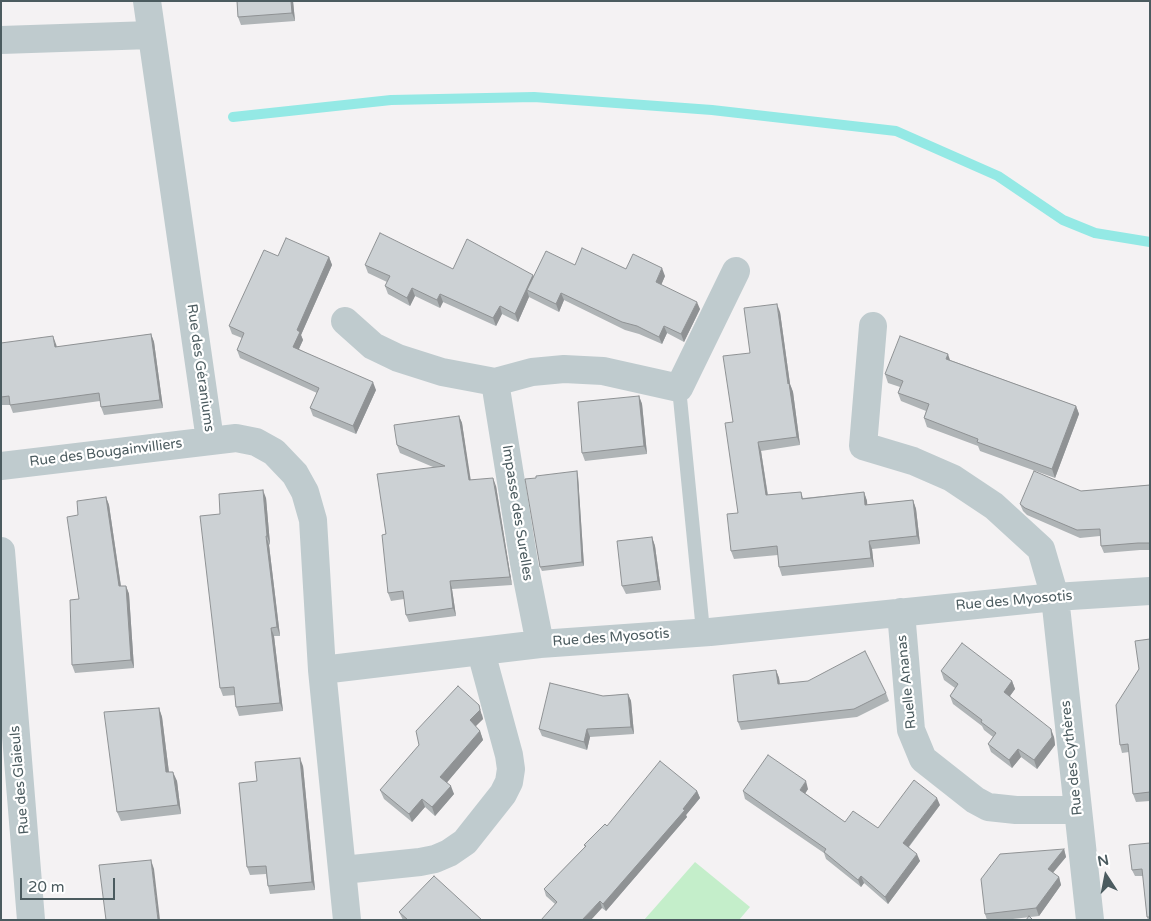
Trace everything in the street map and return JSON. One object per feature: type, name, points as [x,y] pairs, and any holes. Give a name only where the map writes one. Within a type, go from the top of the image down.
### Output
[{"type":"street","name":"Rue des Géraniums","points":[[147,1],[210,440],[236,438],[256,442],[274,452],[295,474],[305,492],[313,520],[322,670]]},
{"type":"street","points":[[1,40],[151,36]]},
{"type":"street","points":[[345,321],[373,346],[398,358],[442,372],[495,382],[532,372],[564,369],[603,371],[679,388],[736,271]]},
{"type":"street","name":"Rue des Cythères","points":[[873,326],[863,446],[913,461],[952,478],[994,506],[1041,549],[1055,596],[1090,920]]},
{"type":"street","name":"Impasse des Surelles","points":[[495,382],[524,564],[540,644]]},
{"type":"street","name":"Rue des Bougainvilliers","points":[[1,466],[210,440]]},
{"type":"street","name":"Rue des Glaieuls","points":[[1,551],[31,920]]},
{"type":"street","name":"Rue des Myosotis","points":[[322,670],[540,644],[703,631],[1055,596],[1150,591]]},
{"type":"street","name":"Ruelle Ananas","points":[[900,612],[911,730],[923,760],[975,800],[988,807],[1016,810],[1078,810]]},
{"type":"street","points":[[343,870],[420,862],[435,859],[449,853],[465,842],[503,794],[509,782],[511,769],[509,755],[482,652]]},
{"type":"street","points":[[322,670],[347,920]]},
{"type":"lane","points":[[679,388],[703,631]]},
{"type":"green space","points":[[695,862],[750,907],[739,920],[644,920]]},
{"type":"building","points":[[237,1],[291,1],[292,13],[238,17]]},
{"type":"building","points":[[380,233],[453,269],[467,239],[533,275],[515,314],[500,306],[493,318],[440,294],[437,300],[412,288],[407,298],[385,286],[390,276],[365,265]]},
{"type":"building","points":[[286,238],[329,257],[297,330],[300,332],[293,347],[373,382],[353,426],[310,408],[319,388],[237,350],[244,333],[229,326],[264,250],[278,256]]},
{"type":"building","points":[[582,248],[626,269],[633,254],[662,268],[656,282],[697,302],[681,334],[664,326],[659,337],[561,293],[556,304],[527,290],[546,251],[575,265]]},
{"type":"building","points":[[777,304],[797,437],[758,442],[766,495],[801,492],[802,499],[864,492],[865,505],[913,500],[917,536],[869,541],[871,558],[779,567],[777,546],[731,551],[727,514],[738,513],[725,423],[733,422],[723,356],[750,353],[744,308]]},
{"type":"building","points":[[151,334],[160,400],[101,407],[99,393],[10,405],[9,396],[1,397],[1,343],[53,336],[55,347]]},
{"type":"building","points":[[900,336],[948,354],[946,359],[1076,406],[1052,469],[977,442],[978,439],[924,418],[929,404],[898,393],[903,381],[885,374]]},
{"type":"building","points":[[639,396],[644,446],[582,453],[578,402]]},
{"type":"building","points":[[459,416],[469,480],[493,478],[510,577],[450,581],[453,608],[406,615],[403,591],[388,593],[382,535],[386,534],[377,474],[445,466],[397,445],[394,425]]},
{"type":"building","points":[[577,471],[582,562],[540,567],[525,479]]},
{"type":"building","points":[[1034,471],[1081,491],[1150,485],[1150,543],[1101,546],[1100,529],[1077,530],[1025,508],[1020,504]]},
{"type":"building","points":[[263,490],[266,536],[277,627],[271,628],[280,703],[236,707],[234,687],[220,688],[200,516],[220,514],[219,494]]},
{"type":"building","points":[[106,497],[119,586],[126,586],[131,660],[72,665],[70,600],[79,599],[67,517],[78,515],[77,501]]},
{"type":"building","points":[[652,537],[658,581],[622,586],[617,541]]},
{"type":"building","points":[[1150,639],[1150,792],[1133,794],[1128,744],[1120,745],[1116,705],[1139,669],[1135,641]]},
{"type":"building","points":[[962,643],[1012,681],[1004,692],[1051,729],[1052,737],[1034,760],[1018,749],[1009,760],[988,744],[996,733],[950,696],[958,684],[941,671]]},
{"type":"building","points":[[865,651],[886,693],[854,709],[738,722],[733,675],[776,670],[778,684],[808,681]]},
{"type":"building","points":[[550,683],[603,696],[628,694],[631,727],[587,729],[584,742],[539,729]]},
{"type":"building","points":[[458,686],[479,705],[480,710],[470,720],[480,731],[440,777],[451,786],[432,807],[422,799],[409,814],[380,790],[419,745],[416,731]]},
{"type":"building","points":[[159,708],[166,772],[173,772],[178,805],[117,812],[104,712]]},
{"type":"building","points":[[768,755],[806,781],[800,790],[845,822],[853,811],[878,828],[914,780],[937,798],[903,843],[917,854],[885,897],[861,876],[858,880],[824,852],[826,849],[743,791]]},
{"type":"building","points":[[300,758],[312,882],[268,886],[266,866],[247,867],[239,783],[257,781],[255,762]]},
{"type":"building","points":[[660,761],[697,791],[683,809],[685,810],[603,904],[600,901],[582,920],[541,920],[557,902],[544,889],[605,824],[607,826]]},
{"type":"building","points":[[1150,843],[1150,917],[1147,917],[1142,869],[1132,870],[1129,845]]},
{"type":"building","points":[[1064,849],[1048,869],[1059,877],[1036,908],[985,914],[981,879],[1000,854]]},
{"type":"building","points":[[151,860],[158,920],[106,920],[99,865]]},
{"type":"building","points":[[434,876],[482,920],[408,920],[399,912]]},
{"type":"waterway","points":[[233,117],[391,100],[534,97],[712,110],[896,131],[998,176],[1063,220],[1095,233],[1150,242]]}]
